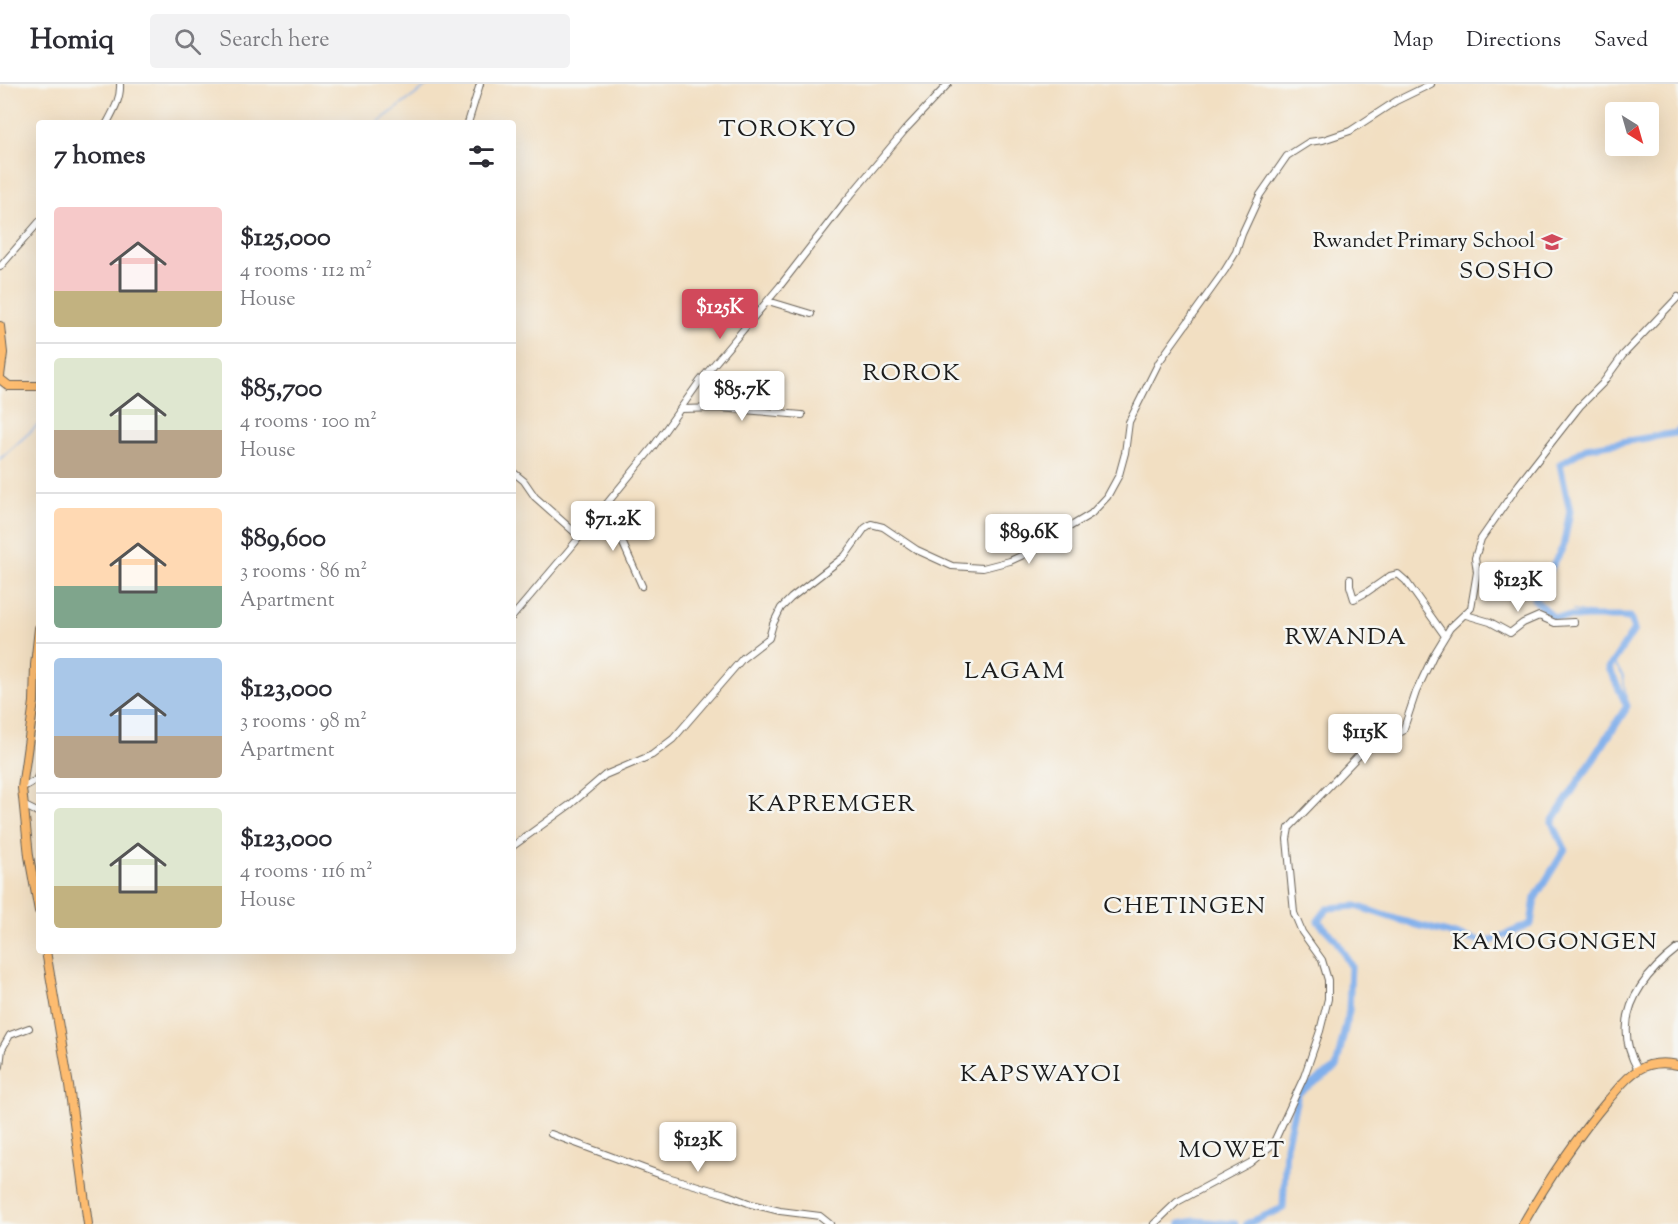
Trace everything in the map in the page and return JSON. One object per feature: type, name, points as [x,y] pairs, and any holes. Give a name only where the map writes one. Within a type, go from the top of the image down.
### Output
[{"type":"main road","points":[[0,326],[3,353],[0,377],[9,386],[36,386]]},
{"type":"main road","points":[[36,656],[34,702],[22,788],[29,856],[36,894]]},
{"type":"main road","points":[[47,954],[69,1086],[88,1224]]},
{"type":"main road","points":[[1523,1224],[1555,1171],[1590,1122],[1629,1076],[1652,1064],[1678,1065]]},
{"type":"street","points":[[109,120],[118,102],[120,84]]},
{"type":"street","points":[[469,120],[480,84]]},
{"type":"street","points":[[516,612],[653,447],[700,381],[768,301],[845,202],[905,130],[948,84]]},
{"type":"street","points":[[516,844],[571,804],[605,775],[652,755],[673,739],[743,658],[769,638],[781,609],[791,598],[845,556],[865,528],[872,524],[884,527],[905,544],[952,566],[983,568],[1017,558],[1091,514],[1107,498],[1119,475],[1125,453],[1129,422],[1159,363],[1225,270],[1236,252],[1260,195],[1287,156],[1309,142],[1350,131],[1396,100],[1431,84]]},
{"type":"street","points":[[0,267],[36,225]]},
{"type":"street","points":[[1154,1224],[1177,1203],[1250,1163],[1274,1144],[1304,1077],[1320,1031],[1328,999],[1326,970],[1302,932],[1294,913],[1287,838],[1289,828],[1363,751],[1403,730],[1416,692],[1444,636],[1471,608],[1477,572],[1475,558],[1481,539],[1519,484],[1562,429],[1602,384],[1623,355],[1678,297]]},
{"type":"street","points":[[768,301],[811,314]]},
{"type":"street","points":[[681,409],[688,407],[720,408],[802,415]]},
{"type":"street","points":[[516,474],[536,497],[580,537]]},
{"type":"street","points":[[602,509],[621,539],[642,586]]},
{"type":"street","points":[[1350,579],[1354,598],[1390,576],[1398,574],[1444,636]]},
{"type":"street","points":[[1466,615],[1490,622],[1510,633],[1523,623],[1539,616],[1555,623],[1574,622]]},
{"type":"street","points":[[22,788],[36,780]]},
{"type":"street","points":[[25,806],[36,812]]},
{"type":"street","points":[[1638,1070],[1627,1039],[1626,1020],[1646,977],[1678,948]]},
{"type":"street","points":[[0,1066],[2,1049],[10,1035],[29,1028]]},
{"type":"street","points":[[552,1134],[664,1176],[725,1194],[758,1207],[820,1216],[830,1224]]},
{"type":"waterway","points":[[381,120],[427,86],[426,84]]},
{"type":"waterway","points":[[0,459],[36,427]]},
{"type":"waterway","points":[[1246,1224],[1283,1208],[1286,1146],[1298,1093],[1336,1068],[1349,1011],[1351,966],[1336,940],[1318,921],[1328,908],[1356,906],[1402,921],[1486,943],[1531,924],[1535,898],[1565,849],[1552,822],[1627,706],[1609,668],[1634,630],[1630,617],[1553,617],[1534,599],[1563,547],[1570,511],[1560,464],[1586,448],[1678,431]]},
{"type":"waterway","points":[[1566,799],[1590,770],[1628,711],[1623,676],[1613,661],[1634,622],[1573,611]]},
{"type":"waterway","points":[[1180,1224],[1195,1221],[1235,1224]]},
{"type":"place","name":"Rwandet Primary School","points":[[1552,242]]},
{"type":"district","name":"TOROKYO","points":[[788,130]]},
{"type":"district","name":"SOSHO","points":[[1507,272]]},
{"type":"district","name":"ROROK","points":[[912,374]]},
{"type":"district","name":"RWANDA","points":[[1346,638]]},
{"type":"district","name":"LAGAM","points":[[1015,672]]},
{"type":"district","name":"KAPREMGER","points":[[832,805]]},
{"type":"district","name":"CHETINGEN","points":[[1185,907]]},
{"type":"district","name":"KAMOGONGEN","points":[[1555,943]]},
{"type":"district","name":"KAPSWAYOI","points":[[1041,1075]]},
{"type":"district","name":"MOWET","points":[[1232,1151]]}]
